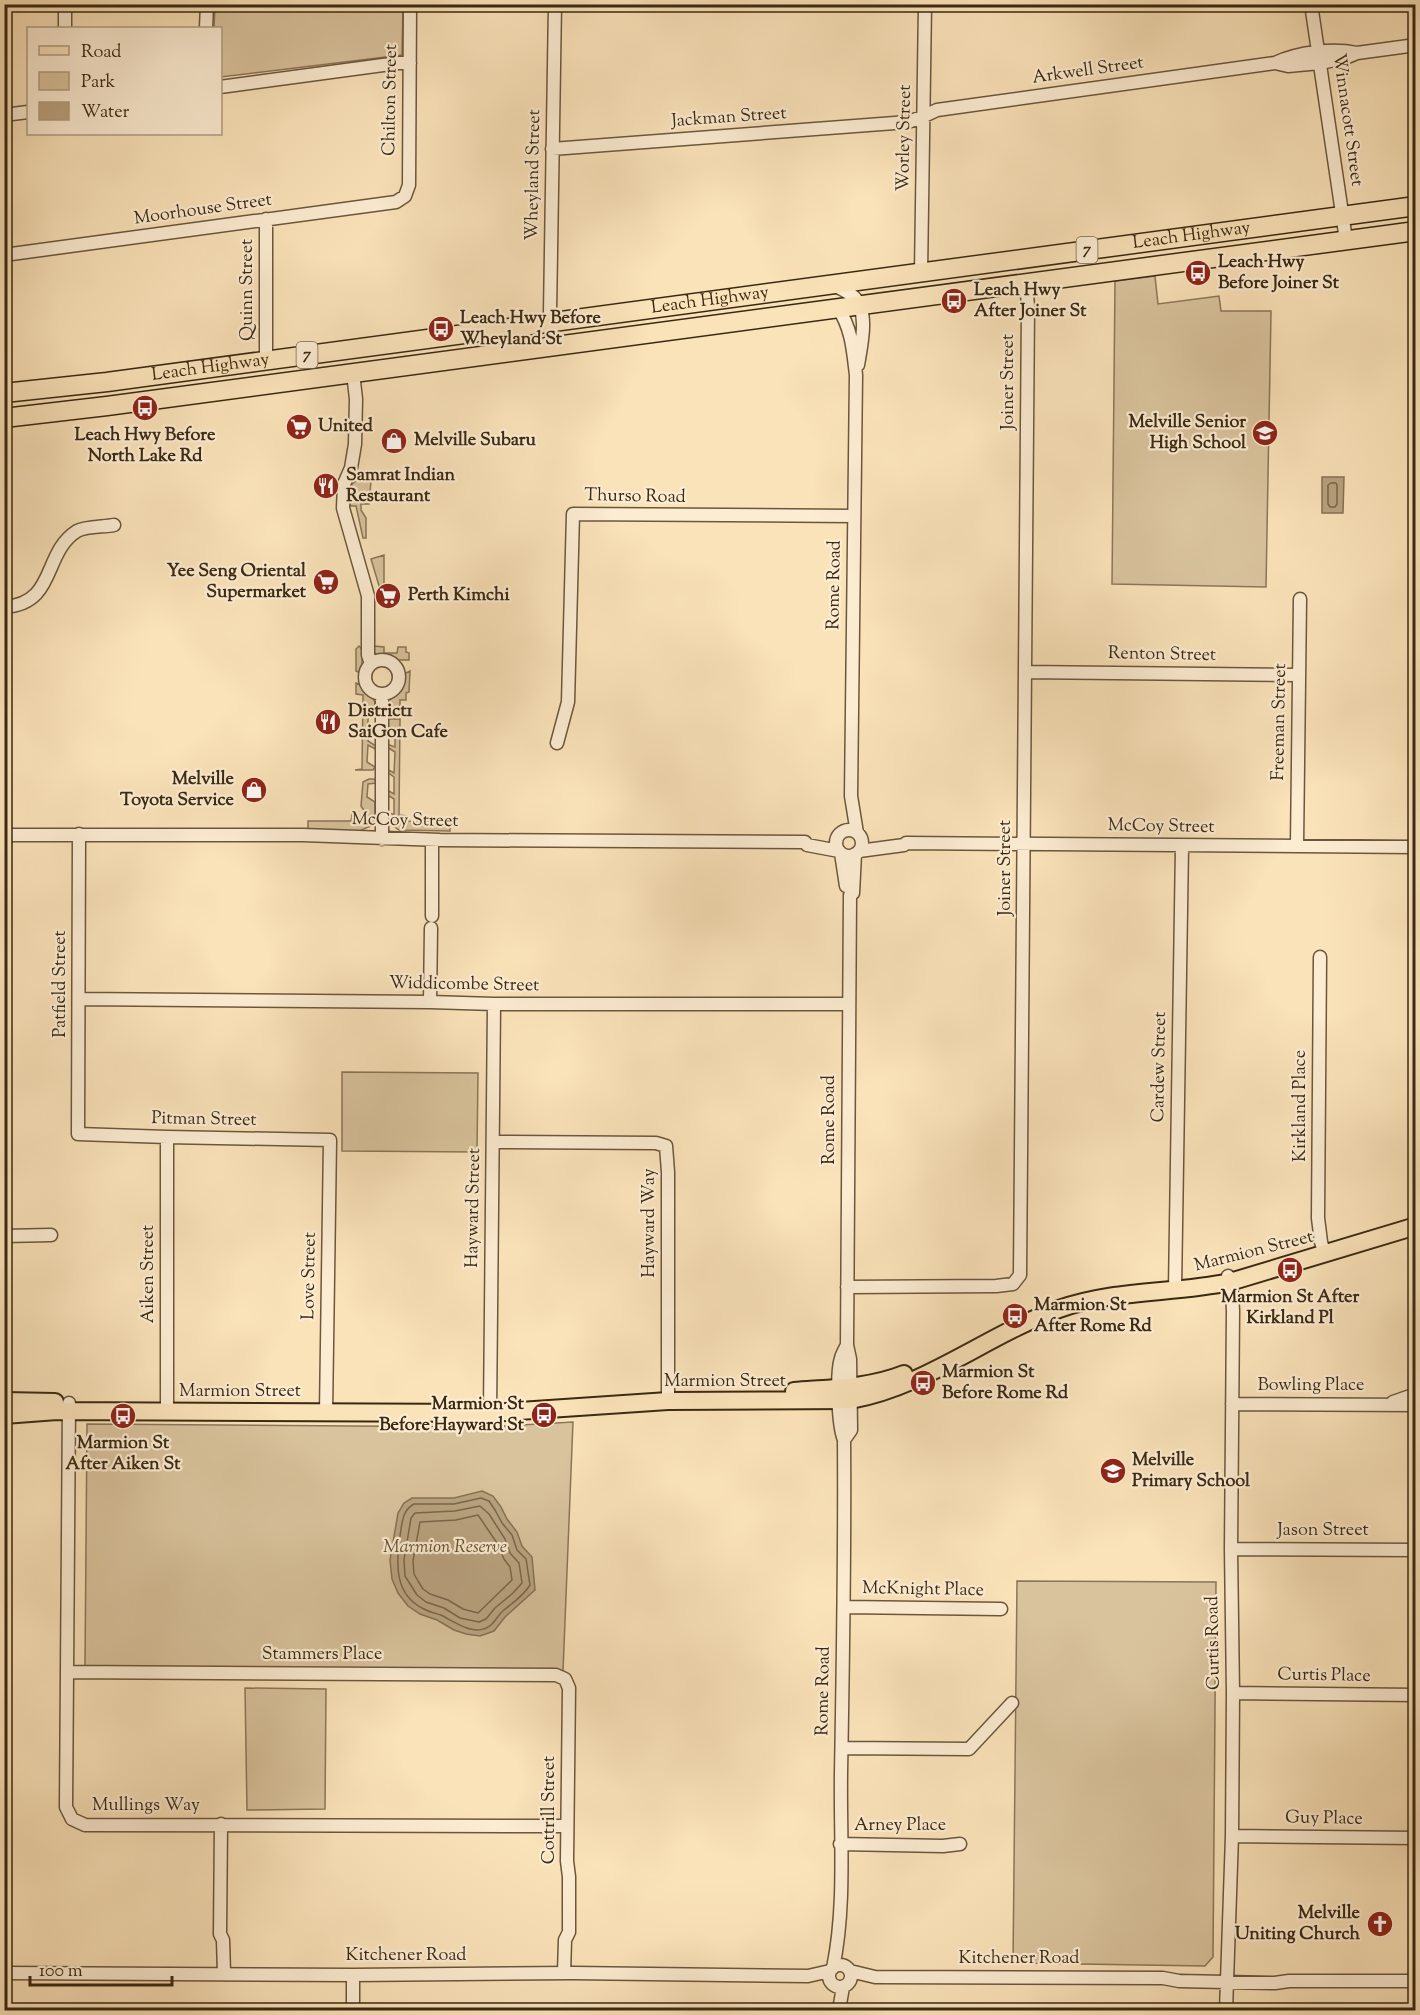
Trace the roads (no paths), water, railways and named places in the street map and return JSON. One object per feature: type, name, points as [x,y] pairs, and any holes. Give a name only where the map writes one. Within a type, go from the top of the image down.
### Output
[{"type":"highway","name":"Leach Highway","points":[[4,393],[1416,206]]},
{"type":"highway","name":"Leach Highway","points":[[4,418],[1416,231]]},
{"type":"highway","points":[[176,372],[179,396]]},
{"type":"highway","points":[[4,429],[15,428],[33,415]]},
{"type":"main road","name":"Marmion Street","points":[[1324,1251],[1416,1218]]},
{"type":"main road","name":"Marmion Street","points":[[4,1401],[69,1407],[490,1410],[723,1395],[845,1394],[902,1375],[1037,1310],[1071,1297],[1122,1286],[1175,1286],[1229,1279],[1416,1226]]},
{"type":"main road","name":"Marmion Street","points":[[4,1415],[69,1407]]},
{"type":"street","points":[[65,4],[65,27]]},
{"type":"street","points":[[206,27],[207,4]]},
{"type":"street","name":"Chilton Street","points":[[405,196],[408,185],[410,4]]},
{"type":"street","name":"Wheyland Street","points":[[553,346],[550,322],[555,4]]},
{"type":"street","name":"Worley Street","points":[[921,273],[925,4]]},
{"type":"street","name":"Winnacott Street","points":[[1311,4],[1346,240]]},
{"type":"street","name":"Arkwell Street","points":[[908,122],[937,110],[1275,63],[1288,66],[1319,58],[1345,58],[1357,53],[1416,45]]},
{"type":"street","points":[[222,87],[410,63]]},
{"type":"street","points":[[4,115],[27,112]]},
{"type":"street","name":"Jackman Street","points":[[552,149],[908,122]]},
{"type":"street","name":"Moorhouse Street","points":[[4,255],[396,202],[405,196]]},
{"type":"street","name":"Quinn Street","points":[[266,219],[266,360]]},
{"type":"street","name":"Joiner Street","points":[[847,1287],[996,1286],[1013,1284],[1020,1275],[1028,306],[1026,283]]},
{"type":"street","points":[[831,284],[852,294],[860,305]]},
{"type":"street","name":"Rome Road","points":[[856,375],[863,322],[860,305]]},
{"type":"street","name":"Rome Road","points":[[838,308],[851,334],[856,375],[850,834]]},
{"type":"street","points":[[353,373],[356,399],[355,444],[352,463],[344,484],[343,508],[368,596],[368,655],[371,664]]},
{"type":"street","name":"Thurso Road","points":[[557,743],[568,702],[573,514],[854,516]]},
{"type":"street","points":[[4,607],[25,603],[34,597],[45,582],[60,548],[78,531],[114,525]]},
{"type":"street","name":"Freeman Street","points":[[1297,845],[1300,599]]},
{"type":"street","points":[[381,660],[394,665],[399,679],[395,688],[382,694],[372,691],[366,683],[366,674],[371,664],[381,660]]},
{"type":"street","name":"Renton Street","points":[[1025,672],[1299,675]]},
{"type":"street","points":[[382,694],[382,839]]},
{"type":"street","name":"Patfield Street","points":[[78,1134],[79,834]]},
{"type":"street","points":[[850,834],[862,845],[857,853],[847,856],[840,852],[837,844],[850,834]]},
{"type":"street","name":"McCoy Street","points":[[4,835],[805,842],[808,839],[850,834],[906,843],[1416,847]]},
{"type":"street","points":[[430,1002],[432,840]]},
{"type":"street","name":"McCoy Street","points":[[805,842],[807,845],[840,852]]},
{"type":"street","name":"McCoy Street","points":[[857,853],[906,843]]},
{"type":"street","name":"Cardew Street","points":[[1175,1286],[1182,846]]},
{"type":"street","name":"Rome Road","points":[[840,852],[846,874],[847,893],[850,895]]},
{"type":"street","name":"Rome Road","points":[[839,2009],[844,1440],[851,1430],[845,1394],[850,1359],[847,1345],[847,1287],[850,895],[853,893],[857,853]]},
{"type":"street","name":"Kirkland Place","points":[[1320,957],[1318,1218],[1324,1251]]},
{"type":"street","name":"Widdicombe Street","points":[[79,999],[494,1004],[849,1004]]},
{"type":"street","name":"Hayward Street","points":[[490,1410],[494,1004]]},
{"type":"street","name":"Pitman Street","points":[[78,1134],[330,1140]]},
{"type":"street","name":"Aiken Street","points":[[166,1137],[167,1408]]},
{"type":"street","name":"Love Street","points":[[326,1409],[330,1140]]},
{"type":"street","name":"Hayward Way","points":[[493,1142],[656,1143],[666,1146],[668,1398]]},
{"type":"street","points":[[4,1236],[51,1235]]},
{"type":"street","name":"Curtis Road","points":[[1226,2010],[1232,1836],[1233,1694],[1231,1549],[1233,1311],[1229,1279]]},
{"type":"street","name":"Bowling Place","points":[[1390,1403],[1416,1394]]},
{"type":"street","name":"Bowling Place","points":[[1232,1404],[1416,1404]]},
{"type":"street","name":"Mullings Way","points":[[69,1407],[66,1807],[72,1819],[85,1825],[567,1826]]},
{"type":"street","name":"Jason Street","points":[[1231,1549],[1416,1550]]},
{"type":"street","name":"McKnight Place","points":[[843,1607],[1001,1609]]},
{"type":"street","name":"Stammers Place","points":[[68,1672],[556,1675],[565,1679],[569,1688]]},
{"type":"street","name":"Cottrill Street","points":[[569,1688],[567,1866],[570,1877],[569,1932],[565,1940],[569,1973]]},
{"type":"street","name":"Curtis Place","points":[[1233,1694],[1416,1695]]},
{"type":"street","points":[[842,1748],[969,1749],[1012,1703]]},
{"type":"street","points":[[220,1973],[223,1940],[220,1934],[221,1824]]},
{"type":"street","name":"Guy Place","points":[[1232,1836],[1416,1838]]},
{"type":"street","name":"Arney Place","points":[[840,1844],[943,1846],[960,1844]]},
{"type":"street","name":"Kitchener Road","points":[[4,1973],[353,1975],[569,1973],[1163,1978],[1178,1975],[1227,1979],[1274,1976],[1289,1981],[1416,1981]]},
{"type":"street","points":[[352,2010],[353,1975]]},
{"type":"water","points":[[1322,477],[1344,477],[1343,513],[1322,513]]},
{"type":"water","points":[[482,1491],[493,1496],[517,1532],[522,1546],[532,1557],[535,1590],[505,1617],[494,1631],[480,1636],[454,1630],[408,1606],[398,1593],[392,1579],[390,1560],[398,1513],[404,1503],[412,1498],[454,1498]]},
{"type":"place","name":"Leach Hwy Before Joiner St","points":[[1198,273]]},
{"type":"place","name":"Leach Hwy After Joiner St","points":[[954,301]]},
{"type":"place","name":"Leach Hwy Before Wheyland St","points":[[441,329]]},
{"type":"place","name":"Leach Hwy Before North Lake Rd","points":[[145,408]]},
{"type":"place","name":"United","points":[[299,427]]},
{"type":"place","name":"Melville Senior High School","points":[[1265,433]]},
{"type":"place","name":"Melville Subaru","points":[[394,441]]},
{"type":"place","name":"Samrat Indian Restaurant","points":[[326,486]]},
{"type":"place","name":"Yee Seng Oriental Supermarket","points":[[326,582]]},
{"type":"place","name":"Perth Kimchi","points":[[388,596]]},
{"type":"place","name":"District1 SaiGon Cafe","points":[[328,722]]},
{"type":"place","name":"Melville Toyota Service","points":[[254,790]]},
{"type":"place","name":"Marmion St After Kirkland Pl","points":[[1290,1270]]},
{"type":"place","name":"Marmion St After Rome Rd","points":[[1015,1316]]},
{"type":"place","name":"Marmion St Before Rome Rd","points":[[923,1383]]},
{"type":"place","name":"Marmion St Before Hayward St","points":[[544,1415]]},
{"type":"place","name":"Marmion St After Aiken St","points":[[123,1416]]},
{"type":"place","name":"Melville Primary School","points":[[1113,1471]]},
{"type":"place","name":"Melville Uniting Church","points":[[1380,1924]]},
{"type":"park label","name":"Marmion Reserve","points":[[445,1548]]}]
